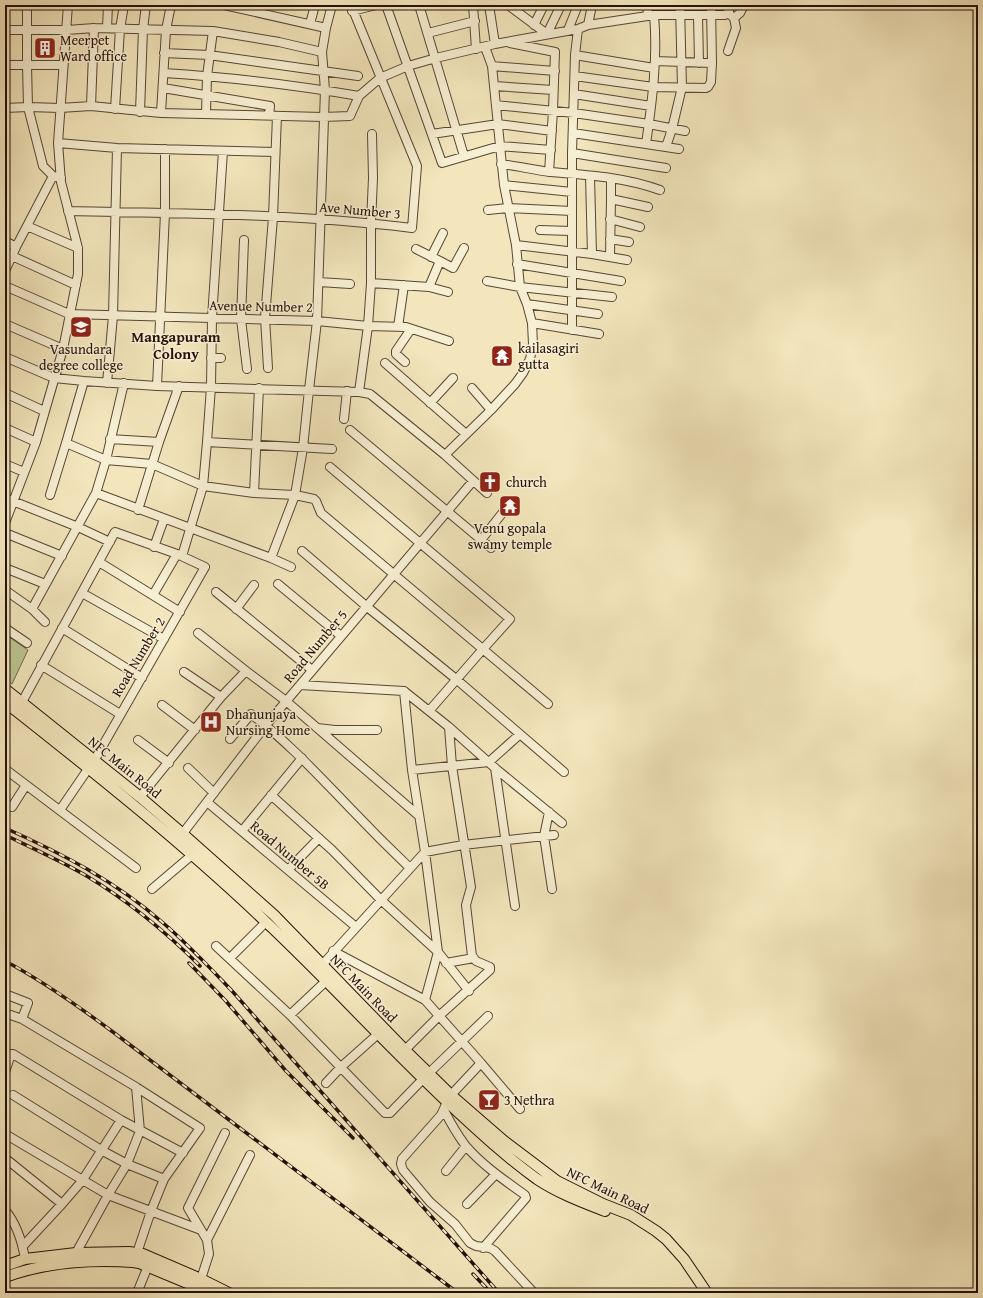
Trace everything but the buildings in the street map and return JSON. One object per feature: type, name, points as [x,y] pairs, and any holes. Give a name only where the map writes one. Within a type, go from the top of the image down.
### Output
[{"type":"main road","name":"NFC Main Road","points":[[5,689],[22,702],[133,804],[180,838],[274,915],[322,965],[378,1034],[426,1076]]},
{"type":"main road","name":"NFC Main Road","points":[[5,702],[91,765],[140,797],[180,838],[192,855],[266,922],[326,982],[349,999],[405,1050],[448,1103],[496,1147],[537,1179],[566,1195],[631,1222],[653,1236],[694,1281],[700,1293]]},
{"type":"main road","name":"NFC Main Road","points":[[448,1103],[504,1141],[542,1171],[577,1191],[631,1215],[645,1223],[661,1235],[684,1259],[707,1293]]},
{"type":"main road","points":[[98,1257],[129,1252],[137,1253],[196,1286],[229,1293]]},
{"type":"main road","points":[[5,1277],[29,1268],[69,1261],[76,1257]]},
{"type":"main road","points":[[5,1266],[25,1259],[98,1257],[133,1262],[148,1266],[211,1293]]},
{"type":"street","points":[[28,5],[28,107],[43,166],[52,176],[61,178]]},
{"type":"street","points":[[5,523],[36,442],[63,349],[79,264],[78,248],[61,178],[58,143],[68,5]]},
{"type":"street","points":[[107,28],[108,5]]},
{"type":"street","points":[[115,109],[120,29],[124,5]]},
{"type":"street","points":[[140,112],[143,29],[146,5]]},
{"type":"street","points":[[161,113],[164,53],[170,5]]},
{"type":"street","points":[[224,5],[326,28]]},
{"type":"street","points":[[310,24],[315,5]]},
{"type":"street","points":[[271,558],[295,495],[304,448],[309,390],[318,321],[325,90],[322,52],[332,5]]},
{"type":"street","points":[[351,8],[376,5]]},
{"type":"street","points":[[386,5],[442,162],[500,146],[551,150]]},
{"type":"street","points":[[419,5],[464,156]]},
{"type":"street","points":[[473,5],[476,49]]},
{"type":"street","points":[[489,5],[495,44]]},
{"type":"street","points":[[508,5],[547,34]]},
{"type":"street","points":[[520,14],[524,5]]},
{"type":"street","points":[[534,25],[544,5]]},
{"type":"street","points":[[547,34],[561,5]]},
{"type":"street","points":[[568,30],[578,5]]},
{"type":"street","points":[[588,25],[592,5]]},
{"type":"street","points":[[646,144],[653,87],[655,33],[647,5]]},
{"type":"street","points":[[666,147],[682,87],[680,5]]},
{"type":"street","points":[[575,76],[653,87],[708,87],[711,82],[712,63],[711,5]]},
{"type":"street","points":[[5,108],[60,108],[91,106],[161,113],[323,117],[350,116],[359,96],[380,78],[408,66],[436,58],[495,44],[578,29],[588,25],[651,15],[725,15],[731,12],[740,13],[744,5]]},
{"type":"street","name":"Ave Number 3","points":[[68,210],[321,219],[412,228],[417,166],[351,8]]},
{"type":"street","points":[[728,51],[736,28],[731,12]]},
{"type":"street","points":[[698,15],[699,62]]},
{"type":"street","points":[[428,33],[474,21]]},
{"type":"street","points":[[91,106],[94,28]]},
{"type":"street","points":[[5,30],[67,30],[107,28],[213,31],[279,42],[322,52]]},
{"type":"street","points":[[572,330],[573,292],[571,173],[575,55],[578,29]]},
{"type":"street","points":[[206,114],[207,76],[213,31]]},
{"type":"street","points":[[505,42],[555,52],[551,150],[548,172]]},
{"type":"street","points":[[445,455],[492,410],[515,384],[523,373],[530,359],[534,344],[532,323],[520,286],[516,246],[501,164],[495,86],[492,66],[485,47]]},
{"type":"street","points":[[164,53],[209,55],[358,76]]},
{"type":"street","points":[[575,55],[654,64],[681,62],[712,63]]},
{"type":"street","points":[[5,65],[63,65]]},
{"type":"street","points":[[492,66],[555,71]]},
{"type":"street","points":[[164,72],[325,90],[359,96]]},
{"type":"street","points":[[495,86],[553,90]]},
{"type":"street","points":[[163,88],[270,106],[273,116],[275,152],[273,217],[266,318],[268,368]]},
{"type":"street","points":[[574,94],[651,106]]},
{"type":"street","points":[[496,105],[574,113],[685,131]]},
{"type":"street","points":[[432,134],[498,124],[552,130]]},
{"type":"street","points":[[573,133],[679,149]]},
{"type":"street","points":[[358,392],[368,326],[371,283],[373,178],[372,134]]},
{"type":"street","points":[[58,143],[117,148],[275,152]]},
{"type":"street","points":[[107,383],[113,316],[117,148]]},
{"type":"street","points":[[157,386],[165,213],[165,149]]},
{"type":"street","points":[[153,595],[179,555],[190,529],[202,486],[211,386],[212,318],[223,151]]},
{"type":"street","points":[[572,153],[666,168]]},
{"type":"street","points":[[501,164],[548,172],[571,173],[611,179],[645,185],[660,190]]},
{"type":"street","points":[[5,272],[52,176]]},
{"type":"street","points":[[590,176],[592,254]]},
{"type":"street","points":[[610,257],[611,179]]},
{"type":"street","points":[[504,185],[572,192]]},
{"type":"street","points":[[611,199],[648,207]]},
{"type":"street","points":[[488,210],[508,208],[572,211]]},
{"type":"street","points":[[610,219],[640,227]]},
{"type":"street","points":[[27,226],[78,248]]},
{"type":"street","points":[[540,230],[571,231]]},
{"type":"street","points":[[431,257],[443,233]]},
{"type":"street","points":[[610,239],[629,242]]},
{"type":"street","points":[[244,240],[241,319],[248,369]]},
{"type":"street","points":[[5,241],[16,247]]},
{"type":"street","points":[[516,246],[592,254],[627,260]]},
{"type":"street","points":[[416,249],[453,268],[464,248]]},
{"type":"street","points":[[12,256],[76,285]]},
{"type":"street","points":[[429,287],[440,261]]},
{"type":"street","points":[[517,264],[621,281]]},
{"type":"street","points":[[487,281],[612,297]]},
{"type":"street","points":[[319,282],[350,284]]},
{"type":"street","points":[[371,283],[429,287],[448,292]]},
{"type":"street","points":[[398,327],[404,285]]},
{"type":"street","points":[[5,286],[69,314]]},
{"type":"street","points":[[527,304],[598,314]]},
{"type":"street","name":"Avenue Number 2","points":[[69,314],[241,319],[266,318],[318,321],[368,326],[398,327],[411,329],[449,341]]},
{"type":"street","points":[[532,323],[599,334]]},
{"type":"street","points":[[5,324],[63,349]]},
{"type":"street","points":[[405,362],[396,354],[396,351],[411,329]]},
{"type":"street","points":[[5,357],[54,378],[157,386],[211,386],[347,391],[370,394],[445,455],[487,493]]},
{"type":"street","points":[[211,358],[221,358]]},
{"type":"street","points":[[385,364],[466,434]]},
{"type":"street","points":[[430,403],[453,378]]},
{"type":"street","points":[[50,494],[84,381]]},
{"type":"street","points":[[32,609],[96,493],[106,460],[124,383]]},
{"type":"street","points":[[138,510],[159,442],[179,386]]},
{"type":"street","points":[[254,493],[259,388]]},
{"type":"street","points":[[472,388],[492,410]]},
{"type":"street","points":[[344,419],[347,391]]},
{"type":"street","points":[[5,393],[44,411]]},
{"type":"street","points":[[5,428],[36,442]]},
{"type":"street","points":[[350,430],[491,548]]},
{"type":"street","points":[[110,439],[159,442]]},
{"type":"street","points":[[207,442],[332,449]]},
{"type":"street","points":[[66,443],[106,460],[152,464],[202,486],[254,493],[295,495],[316,500],[321,513],[548,704]]},
{"type":"street","points":[[5,464],[24,472]]},
{"type":"street","points":[[330,467],[510,619],[429,711]]},
{"type":"street","name":"Road Number 5","points":[[180,838],[266,725],[473,481]]},
{"type":"street","points":[[96,493],[138,510],[271,558],[291,567]]},
{"type":"street","points":[[5,498],[78,527],[110,542]]},
{"type":"street","points":[[481,540],[504,511]]},
{"type":"street","points":[[154,547],[164,519]]},
{"type":"street","points":[[22,702],[115,532],[179,555]]},
{"type":"street","points":[[5,533],[62,556]]},
{"type":"street","points":[[302,551],[366,606],[456,679],[519,735],[564,772]]},
{"type":"street","name":"Road Number 2","points":[[60,810],[91,765],[205,567],[179,555]]},
{"type":"street","points":[[99,562],[180,612]]},
{"type":"street","points":[[5,568],[45,584]]},
{"type":"street","points":[[278,584],[341,636]]},
{"type":"street","points":[[236,609],[254,585]]},
{"type":"street","points":[[5,590],[32,609],[45,622]]},
{"type":"street","points":[[216,592],[312,670]]},
{"type":"street","points":[[82,593],[164,639]]},
{"type":"street","points":[[5,628],[27,643]]},
{"type":"street","points":[[62,628],[142,678]]},
{"type":"street","points":[[198,633],[246,672],[286,701],[419,816]]},
{"type":"street","points":[[41,665],[120,714]]},
{"type":"street","points":[[184,672],[221,697]]},
{"type":"street","points":[[140,797],[221,697],[246,672]]},
{"type":"street","points":[[300,685],[404,692],[449,727],[495,768],[562,823]]},
{"type":"street","points":[[404,692],[412,770],[425,852],[438,952],[425,1000]]},
{"type":"street","points":[[162,705],[195,730]]},
{"type":"street","points":[[230,739],[251,714],[266,725],[302,758],[363,822],[410,868]]},
{"type":"street","points":[[449,727],[452,766],[463,845],[471,887],[466,905],[474,958]]},
{"type":"street","points":[[317,728],[335,730],[377,730]]},
{"type":"street","points":[[412,770],[489,762],[519,735]]},
{"type":"street","points":[[138,740],[169,762]]},
{"type":"street","points":[[242,831],[302,758]]},
{"type":"street","points":[[188,768],[214,793]]},
{"type":"street","points":[[495,768],[515,906]]},
{"type":"street","points":[[5,769],[136,868]]},
{"type":"street","points":[[12,807],[26,785]]},
{"type":"street","points":[[271,795],[438,952],[469,991]]},
{"type":"street","name":"Road Number 5B","points":[[207,802],[356,927]]},
{"type":"street","points":[[549,812],[544,836],[552,889]]},
{"type":"street","points":[[322,965],[333,951],[425,852],[463,845],[505,842],[554,835]]},
{"type":"street","points":[[288,870],[318,838]]},
{"type":"street","points":[[152,889],[192,855]]},
{"type":"street","points":[[230,958],[266,922]]},
{"type":"street","points":[[216,946],[290,1015],[387,1114],[390,1113],[488,1016]]},
{"type":"street","points":[[333,951],[425,1000],[481,1062],[520,1109]]},
{"type":"street","points":[[405,1050],[439,1016],[469,991],[490,970],[490,967],[474,958],[446,963]]},
{"type":"street","points":[[290,1015],[326,982]]},
{"type":"street","points":[[5,994],[28,1003],[22,1019]]},
{"type":"street","points":[[6,1015],[22,1019],[136,1087],[200,1128],[164,1179],[137,1253]]},
{"type":"street","points":[[326,1083],[341,1067],[378,1034]]},
{"type":"street","points":[[5,1072],[11,1054],[13,1054],[120,1120],[183,1153]]},
{"type":"street","points":[[481,1062],[448,1103],[442,1115],[402,1160],[402,1170],[430,1202],[455,1224],[470,1243],[483,1248],[490,1248],[495,1251],[534,1293]]},
{"type":"street","points":[[76,1257],[108,1195],[127,1164],[140,1131],[136,1087]]},
{"type":"street","points":[[13,1095],[101,1150],[127,1164],[164,1179]]},
{"type":"street","points":[[448,1103],[458,1135],[466,1146],[496,1174],[525,1195],[526,1198],[483,1248]]},
{"type":"street","points":[[23,1246],[82,1181],[120,1120]]},
{"type":"street","points":[[196,1286],[209,1254],[207,1240],[188,1208],[224,1132]]},
{"type":"street","points":[[5,1134],[82,1181],[108,1195],[201,1230]]},
{"type":"street","points":[[446,1171],[466,1146]]},
{"type":"street","points":[[207,1240],[250,1155]]},
{"type":"street","points":[[5,1158],[62,1204]]},
{"type":"street","points":[[467,1204],[496,1174]]},
{"type":"street","points":[[5,1210],[15,1224],[23,1246],[25,1259]]},
{"type":"street","points":[[138,1293],[148,1266]]},
{"type":"green space","points":[[5,634],[28,650],[12,684],[5,679]]},
{"type":"railway","points":[[5,828],[47,847],[87,869],[144,907],[180,938],[233,992],[499,1293]]},
{"type":"railway","points":[[5,835],[85,875],[116,895],[159,928],[200,966]]},
{"type":"railway","points":[[5,961],[47,985],[100,1022],[458,1293]]},
{"type":"railway","points":[[189,963],[225,1000],[286,1071],[353,1138]]},
{"type":"railway","points":[[473,1274],[491,1293]]},
{"type":"place","name":"Meerpet Ward office","points":[[45,48]]},
{"type":"place","name":"Vasundara degree college","points":[[81,327]]},
{"type":"place","name":"kailasagiri gutta","points":[[502,356]]},
{"type":"place","name":"church","points":[[490,482]]},
{"type":"place","name":"Venu gopala swamy temple","points":[[510,506]]},
{"type":"place","name":"Dhanunjaya Nursing Home","points":[[211,722]]},
{"type":"place","name":"3 Nethra","points":[[489,1100]]},
{"type":"district","name":"Mangapuram Colony","points":[[176,346]]}]
